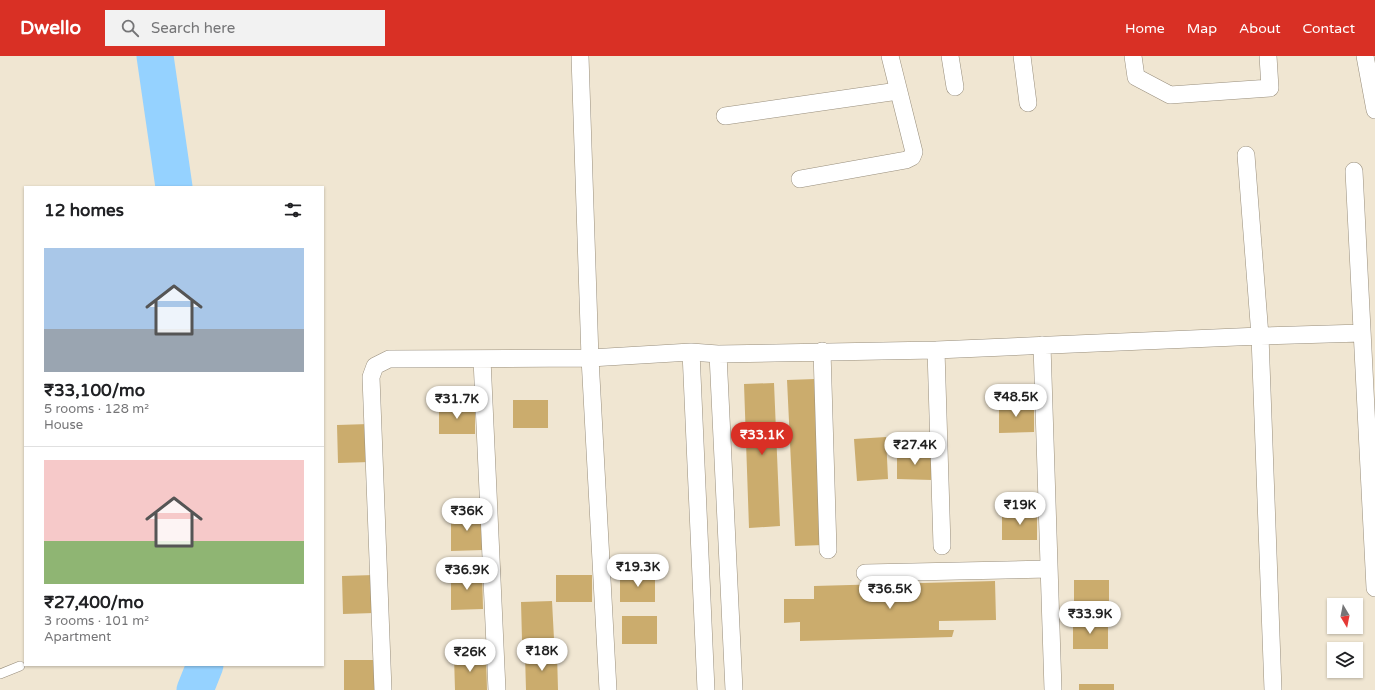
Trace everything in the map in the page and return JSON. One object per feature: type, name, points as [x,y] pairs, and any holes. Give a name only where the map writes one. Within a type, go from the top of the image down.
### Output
[{"type":"street","points":[[580,56],[590,358],[608,690]]},
{"type":"street","points":[[800,179],[906,160],[912,157],[914,152],[890,56]]},
{"type":"street","points":[[950,56],[955,87]]},
{"type":"street","points":[[1022,56],[1028,103]]},
{"type":"street","points":[[1133,56],[1136,77],[1170,95],[1270,88],[1268,56]]},
{"type":"street","points":[[1365,56],[1375,110]]},
{"type":"street","points":[[725,116],[898,91]]},
{"type":"street","points":[[1246,155],[1260,336],[1273,690]]},
{"type":"street","points":[[1354,171],[1375,588]]},
{"type":"street","points":[[383,690],[371,377],[375,366],[389,359],[590,358],[691,352],[718,354],[936,350],[1362,333]]},
{"type":"street","points":[[1042,345],[1053,690]]},
{"type":"street","points":[[936,350],[942,546]]},
{"type":"street","points":[[822,351],[828,550]]},
{"type":"street","points":[[691,352],[706,690]]},
{"type":"street","points":[[718,354],[734,690]]},
{"type":"street","points":[[482,359],[497,690]]},
{"type":"street","points":[[865,573],[1049,569]]},
{"type":"lane","points":[[0,674],[20,666]]},
{"type":"building","points":[[815,379],[823,545],[795,546],[787,380]]},
{"type":"building","points":[[774,383],[780,526],[749,528],[744,384]]},
{"type":"building","points":[[513,400],[548,400],[548,428],[513,428]]},
{"type":"building","points":[[1034,404],[1034,432],[999,433],[999,405]]},
{"type":"building","points":[[439,407],[475,407],[475,434],[439,434]]},
{"type":"building","points":[[369,424],[370,462],[338,463],[337,425]]},
{"type":"building","points":[[886,437],[888,479],[857,481],[854,439]]},
{"type":"building","points":[[897,452],[932,452],[932,480],[897,479]]},
{"type":"building","points":[[482,512],[483,550],[451,551],[451,513]]},
{"type":"building","points":[[1002,512],[1037,512],[1037,540],[1002,540]]},
{"type":"building","points":[[482,571],[483,609],[451,610],[451,572]]},
{"type":"building","points":[[620,574],[655,574],[655,602],[620,602]]},
{"type":"building","points":[[374,575],[374,613],[343,614],[342,576]]},
{"type":"building","points":[[556,575],[592,575],[592,602],[556,602]]},
{"type":"building","points":[[1074,580],[1109,580],[1109,608],[1074,608]]},
{"type":"building","points":[[995,581],[996,620],[939,621],[939,630],[954,630],[952,637],[800,641],[800,622],[784,623],[784,599],[814,599],[814,586]]},
{"type":"building","points":[[552,601],[554,639],[522,640],[521,602]]},
{"type":"building","points":[[622,616],[657,616],[657,644],[622,644]]},
{"type":"building","points":[[1073,621],[1108,621],[1108,649],[1073,649]]},
{"type":"building","points":[[557,653],[558,690],[526,690],[525,654]]},
{"type":"building","points":[[454,656],[486,656],[487,690],[455,690]]},
{"type":"building","points":[[344,660],[375,660],[376,690],[344,690]]},
{"type":"building","points":[[1079,684],[1114,684],[1114,690],[1079,690]]},
{"type":"waterway","points":[[155,56],[174,186]]},
{"type":"waterway","points":[[195,690],[205,666]]}]
